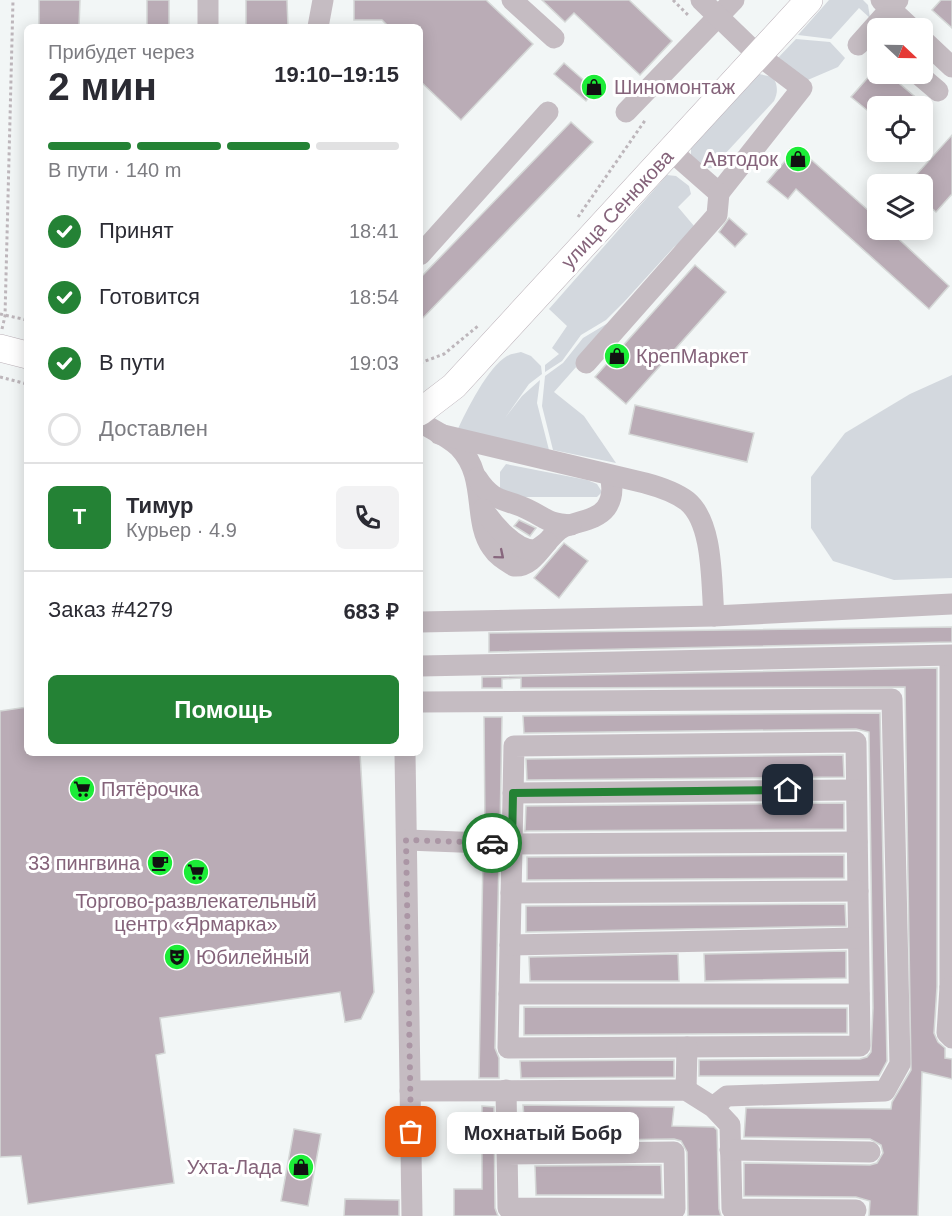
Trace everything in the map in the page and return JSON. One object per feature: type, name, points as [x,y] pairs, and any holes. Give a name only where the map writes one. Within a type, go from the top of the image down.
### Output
[{"type":"main road","name":"улица Сенюкова","points":[[423,410],[454,386],[809,0]]},
{"type":"main road","points":[[0,348],[24,354]]},
{"type":"street","points":[[208,0],[208,24]]},
{"type":"street","points":[[319,24],[323,0]]},
{"type":"street","points":[[512,0],[554,38]]},
{"type":"street","points":[[586,363],[717,215],[719,193],[802,88],[758,55],[700,0]]},
{"type":"street","points":[[626,112],[734,0]]},
{"type":"street","points":[[881,18],[890,3],[903,18]]},
{"type":"street","points":[[933,49],[952,67]]},
{"type":"street","points":[[929,84],[938,92]]},
{"type":"street","points":[[423,252],[548,112]]},
{"type":"street","points":[[670,150],[719,193]]},
{"type":"street","points":[[423,424],[460,448],[469,459],[488,494],[495,499],[524,508],[547,522],[571,525]]},
{"type":"street","points":[[439,434],[645,483],[678,495],[690,503],[705,526],[714,616]]},
{"type":"street","points":[[476,475],[481,506],[496,526],[525,548],[536,550],[558,531],[604,510],[611,499],[610,476]]},
{"type":"street","points":[[423,622],[714,616],[952,604]]},
{"type":"street","points":[[423,666],[951,656],[951,987],[947,1033],[952,1038]]},
{"type":"street","points":[[423,702],[892,699],[900,1064],[885,1091],[727,1096],[713,1107]]},
{"type":"street","points":[[856,742],[856,790],[860,1046],[508,1048],[514,746],[856,742]]},
{"type":"street","points":[[405,756],[412,1216]]},
{"type":"street","points":[[513,793],[856,790]]},
{"type":"street","points":[[406,840],[512,844],[857,842]]},
{"type":"street","points":[[511,893],[858,891]]},
{"type":"street","points":[[510,945],[858,938]]},
{"type":"street","points":[[509,994],[859,994]]},
{"type":"street","points":[[686,1090],[687,1047]]},
{"type":"street","points":[[506,1090],[507,1154],[508,1208],[675,1209],[674,1152],[507,1154]]},
{"type":"street","points":[[410,1091],[686,1090],[713,1107],[730,1125],[732,1209],[856,1210]]},
{"type":"street","points":[[730,1149],[870,1152]]},
{"type":"path","points":[[0,339],[5,316],[12,0]]},
{"type":"path","points":[[571,225],[652,110]]},
{"type":"path","points":[[0,314],[24,319]]},
{"type":"path","points":[[423,362],[444,354],[484,321]]},
{"type":"path","points":[[0,377],[24,383]]},
{"type":"shaded area","points":[[829,0],[863,0],[868,5],[870,18],[859,8],[831,39],[798,35]]},
{"type":"shaded area","points":[[796,39],[830,42],[845,58],[838,67],[803,82],[777,59]]},
{"type":"shaded area","points":[[759,74],[773,77],[777,89],[774,101],[712,168],[705,168],[691,156],[691,147]]},
{"type":"shaded area","points":[[667,175],[676,176],[689,186],[691,194],[678,207],[694,226],[691,234],[674,247],[606,320],[581,335],[562,361],[545,372],[545,365],[559,354],[552,348],[567,326],[549,309]]},
{"type":"shaded area","points":[[692,236],[554,392],[584,416],[616,463],[553,450],[542,406],[545,376],[563,363],[583,338],[608,323]]},
{"type":"shaded area","points":[[521,352],[531,356],[541,366],[542,374],[529,384],[505,418],[522,396],[540,380],[537,403],[549,450],[457,431],[478,390],[492,370],[507,356]]},
{"type":"shaded area","points":[[952,375],[952,578],[894,580],[833,561],[811,528],[811,477],[845,433],[910,394]]},
{"type":"shaded area","points":[[506,464],[587,480],[597,484],[602,492],[597,497],[518,497],[500,488],[500,472]]},
{"type":"building","points":[[39,0],[80,0],[79,24],[39,24]]},
{"type":"building","points":[[147,0],[169,0],[169,24],[147,24]]},
{"type":"building","points":[[246,0],[287,0],[288,24],[246,24]]},
{"type":"building","points":[[354,0],[486,0],[533,44],[461,120],[423,84],[423,24],[386,24],[382,20],[354,20]]},
{"type":"building","points":[[542,0],[629,0],[672,41],[640,75],[574,13],[565,22]]},
{"type":"building","points":[[941,0],[952,0],[952,28],[932,10]]},
{"type":"building","points":[[564,63],[595,90],[586,101],[554,74]]},
{"type":"building","points":[[867,79],[867,84],[900,84],[914,96],[867,96],[867,110],[851,97]]},
{"type":"building","points":[[571,122],[593,142],[423,318],[423,275]]},
{"type":"building","points":[[952,135],[952,194],[936,212],[933,209],[933,174],[917,174],[928,162],[933,162],[933,156]]},
{"type":"building","points":[[797,147],[867,209],[867,240],[900,240],[949,286],[929,309],[796,189],[788,199],[767,182]]},
{"type":"building","points":[[729,218],[747,234],[735,247],[719,232]]},
{"type":"building","points":[[695,265],[726,292],[626,404],[595,377]]},
{"type":"building","points":[[635,405],[754,433],[747,462],[629,434]]},
{"type":"building","points":[[519,520],[536,528],[530,536],[514,526]]},
{"type":"building","points":[[564,543],[588,561],[559,598],[534,578]]},
{"type":"building","points":[[952,627],[952,642],[489,652],[489,633]]},
{"type":"building","points":[[937,668],[937,987],[934,1033],[938,1042],[945,1048],[945,1058],[952,1059],[952,1079],[922,1072],[918,1216],[869,1216],[870,1201],[856,1197],[744,1196],[744,1163],[870,1165],[877,1163],[883,1153],[881,1145],[870,1139],[744,1137],[746,1108],[891,1109],[892,1102],[911,1070],[905,687],[521,688],[521,678],[502,679],[502,688],[482,688],[482,677]]},
{"type":"building","name":"Торгово-развлекательный центр «Ярмарка»","points":[[24,707],[24,756],[360,756],[374,992],[361,1019],[345,1022],[340,992],[160,1018],[165,1053],[156,1055],[174,1183],[28,1204],[21,1156],[0,1157],[0,711]]},
{"type":"building","points":[[880,713],[887,1061],[879,1076],[699,1076],[699,1060],[860,1059],[867,1057],[871,1052],[873,1008],[869,732],[856,729],[524,733],[523,716]]},
{"type":"building","points":[[484,717],[502,717],[500,831],[485,830]]},
{"type":"building","points":[[843,755],[844,777],[527,780],[526,759]]},
{"type":"building","points":[[844,803],[844,829],[525,831],[526,806]]},
{"type":"building","points":[[844,855],[844,878],[527,880],[527,857]]},
{"type":"building","points":[[483,856],[499,857],[495,1048],[499,1058],[499,1078],[479,1078]]},
{"type":"building","points":[[845,904],[846,926],[526,932],[526,906]]},
{"type":"building","points":[[846,951],[846,978],[705,981],[704,954]]},
{"type":"building","points":[[678,954],[679,981],[530,981],[529,957]]},
{"type":"building","points":[[524,1007],[847,1008],[847,1033],[524,1035]]},
{"type":"building","points":[[674,1060],[674,1077],[521,1078],[520,1061]]},
{"type":"building","points":[[523,1105],[674,1107],[672,1126],[714,1127],[717,1130],[721,1216],[688,1216],[687,1152],[681,1141],[674,1139],[526,1141]]},
{"type":"building","points":[[482,1106],[494,1107],[495,1208],[498,1216],[454,1216],[454,1189],[482,1189]]},
{"type":"building","name":"Ухта-Лада","points":[[294,1129],[321,1134],[308,1206],[281,1201]]},
{"type":"building","points":[[661,1165],[662,1195],[536,1195],[535,1166]]},
{"type":"building","points":[[345,1199],[399,1200],[399,1216],[344,1216]]},
{"type":"way so far","points":[[411,1132],[406,840],[492,843]]},
{"type":"place","name":"Шиномонтаж","points":[[594,87]]},
{"type":"place","name":"Автодок","points":[[798,159]]},
{"type":"place","name":"КрепМаркет","points":[[617,356]]},
{"type":"place","name":"Пятёрочка","points":[[82,789]]},
{"type":"place","name":"33 пингвина","points":[[160,863]]},
{"type":"place","name":"Торгово-развлекательный центр «Ярмарка»","points":[[196,872]]},
{"type":"place","name":"Юбилейный","points":[[177,957]]},
{"type":"place","name":"Мохнатый Бобр","points":[[411,1132]]},
{"type":"place","name":"Ухта-Лада","points":[[301,1167]]},
{"type":"route","points":[[492,843],[512,844],[513,793],[788,790]]}]
